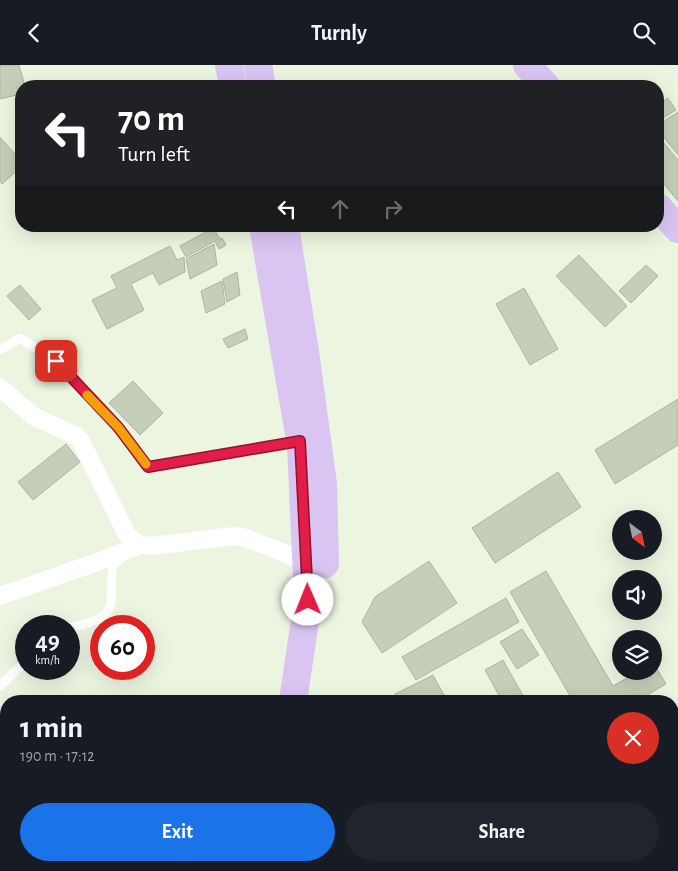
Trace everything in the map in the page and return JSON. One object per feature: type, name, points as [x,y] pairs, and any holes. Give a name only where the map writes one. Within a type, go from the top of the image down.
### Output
[{"type":"main road","points":[[229,65],[232,80]]},
{"type":"main road","points":[[258,65],[261,80]]},
{"type":"main road","points":[[526,65],[540,80]]},
{"type":"main road","points":[[664,214],[678,229]]},
{"type":"main road","points":[[264,232],[300,441],[308,600],[294,695]]},
{"type":"main road","points":[[286,232],[323,484],[326,601],[313,695]]},
{"type":"street","points":[[0,387],[33,416],[76,436],[81,441],[126,533],[136,546]]},
{"type":"street","points":[[0,596],[103,560],[136,546],[152,546],[234,536],[246,538],[306,562]]},
{"type":"lane","points":[[0,350],[20,337],[56,361],[118,427],[148,467],[300,441]]},
{"type":"lane","points":[[80,625],[98,619],[109,611],[113,566],[136,546]]},
{"type":"lane","points":[[0,686],[15,672]]},
{"type":"building","points":[[0,65],[19,65],[23,80],[15,80],[15,95],[0,99]]},
{"type":"building","points":[[668,98],[676,110],[664,117],[664,101]]},
{"type":"building","points":[[678,112],[678,155],[664,138],[664,121]]},
{"type":"building","points":[[0,137],[15,154],[15,172],[2,184],[0,181]]},
{"type":"building","points":[[664,143],[678,160],[678,201],[664,184]]},
{"type":"building","points":[[206,232],[216,232],[226,245],[219,249],[215,241],[186,257],[180,246]]},
{"type":"building","points":[[214,244],[217,265],[190,279],[186,259]]},
{"type":"building","points":[[170,246],[177,260],[184,257],[185,272],[159,285],[153,273],[131,284],[144,310],[107,329],[92,300],[117,288],[111,276]]},
{"type":"building","points":[[579,255],[627,306],[605,327],[556,276]]},
{"type":"building","points":[[646,265],[658,276],[631,303],[619,291]]},
{"type":"building","points":[[237,272],[240,295],[227,302],[223,279]]},
{"type":"building","points":[[222,281],[225,304],[206,313],[201,291]]},
{"type":"building","points":[[20,285],[41,309],[29,320],[7,296]]},
{"type":"building","points":[[524,288],[558,349],[530,365],[496,304]]},
{"type":"building","points":[[245,329],[248,339],[228,348],[223,339]]},
{"type":"building","points":[[133,381],[163,413],[140,435],[109,403]]},
{"type":"building","points":[[678,399],[678,445],[615,484],[595,450]]},
{"type":"building","points":[[66,444],[80,462],[33,500],[18,482]]},
{"type":"building","points":[[558,472],[581,507],[495,563],[472,528]]},
{"type":"building","points":[[429,561],[457,603],[382,653],[362,622],[375,597]]},
{"type":"building","points":[[546,571],[613,686],[623,680],[662,680],[662,677],[666,684],[647,695],[570,695],[510,592]]},
{"type":"building","points":[[506,598],[519,622],[416,680],[402,657]]},
{"type":"building","points":[[522,629],[539,655],[517,669],[500,642]]},
{"type":"building","points":[[503,660],[523,695],[499,695],[485,670]]},
{"type":"building","points":[[433,675],[444,695],[396,695]]},
{"type":"slow traffic","points":[[87,395],[118,427],[146,464]]},
{"type":"route","points":[[56,361],[118,427],[148,467],[300,441],[308,600]]}]
